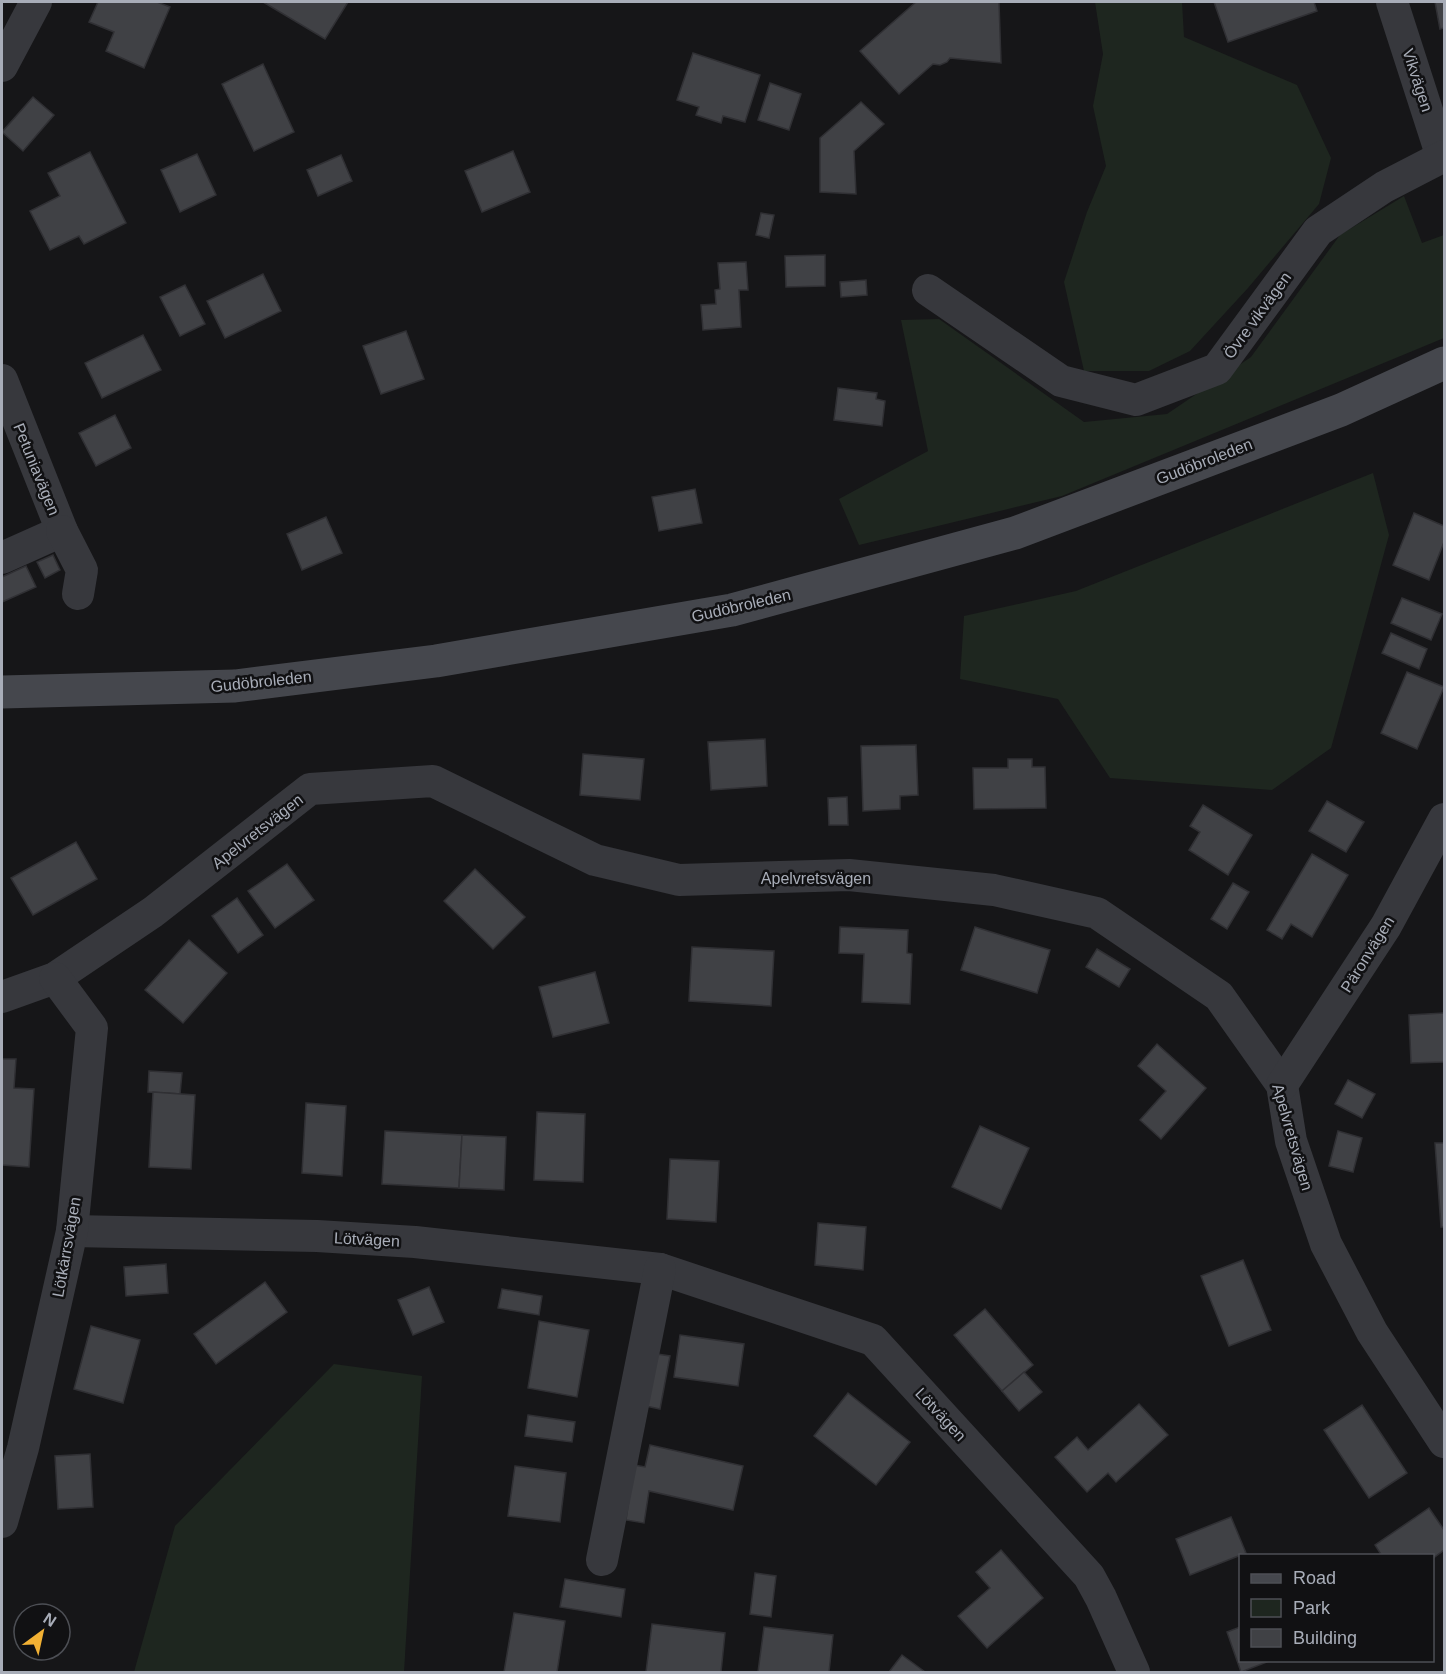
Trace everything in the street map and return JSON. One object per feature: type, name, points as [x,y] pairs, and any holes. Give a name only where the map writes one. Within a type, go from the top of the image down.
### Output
[{"type":"main road","name":"Gudöbroleden","points":[[2,692],[235,686],[436,660],[732,610],[1015,533],[1341,410],[1444,363]]},
{"type":"street","points":[[2,66],[36,2]]},
{"type":"street","name":"Vikvägen","points":[[1392,2],[1443,157]]},
{"type":"street","name":"Övre vikvägen","points":[[928,290],[1061,381],[1136,400],[1217,369],[1318,231],[1384,187],[1443,157]]},
{"type":"street","name":"Petuniavägen","points":[[2,380],[62,531],[2,558]]},
{"type":"street","points":[[62,531],[82,570],[78,594]]},
{"type":"street","name":"Apelvretsvägen","points":[[2,998],[55,978],[153,912],[310,789],[433,781],[595,860],[679,880],[849,875],[994,890],[1097,913],[1218,996],[1282,1085],[1291,1141],[1326,1244],[1372,1332],[1444,1442]]},
{"type":"street","name":"Päronvägen","points":[[1282,1085],[1386,926],[1444,819]]},
{"type":"street","name":"Lötkärrsvägen","points":[[2,1522],[23,1448],[72,1231],[92,1028],[55,978]]},
{"type":"street","name":"Lötvägen","points":[[72,1231],[317,1236],[415,1242],[660,1269],[873,1340],[1089,1576],[1134,1672]]},
{"type":"street","points":[[602,1560],[660,1269]]},
{"type":"green space","points":[[1095,2],[1182,2],[1184,37],[1297,85],[1331,158],[1319,204],[1248,288],[1190,351],[1149,371],[1084,371],[1064,282],[1087,212],[1106,166],[1093,106],[1103,54]]},
{"type":"green space","points":[[1404,196],[1422,243],[1444,235],[1444,338],[1062,496],[859,545],[839,499],[928,451],[901,320],[939,319],[1084,422],[1167,414],[1251,357],[1340,235]]},
{"type":"green space","points":[[1373,473],[1389,535],[1331,748],[1272,790],[1110,778],[1058,699],[960,679],[964,616],[1076,591]]},
{"type":"green space","points":[[334,1364],[422,1376],[404,1672],[134,1672],[175,1526]]},
{"type":"building","points":[[98,2],[157,2],[170,7],[144,68],[106,51],[114,32],[89,22]]},
{"type":"building","points":[[263,2],[348,2],[325,39]]},
{"type":"building","points":[[916,2],[999,2],[1001,63],[950,58],[940,65],[933,64],[899,94],[860,51]]},
{"type":"building","points":[[1214,2],[1314,2],[1317,11],[1228,42]]},
{"type":"building","points":[[1435,2],[1444,2],[1444,28],[1440,29]]},
{"type":"building","points":[[693,53],[760,75],[745,122],[723,116],[721,123],[696,115],[699,107],[677,100]]},
{"type":"building","points":[[263,64],[294,132],[254,151],[222,84]]},
{"type":"building","points":[[770,83],[801,94],[789,130],[758,120]]},
{"type":"building","points":[[33,97],[54,115],[23,151],[2,132]]},
{"type":"building","points":[[861,102],[884,124],[854,151],[856,194],[820,192],[820,138]]},
{"type":"building","points":[[513,151],[530,192],[482,212],[465,171]]},
{"type":"building","points":[[90,152],[126,223],[84,244],[79,236],[50,250],[30,211],[60,196],[48,173]]},
{"type":"building","points":[[197,154],[216,195],[180,212],[161,170]]},
{"type":"building","points":[[341,155],[352,181],[318,196],[307,170]]},
{"type":"building","points":[[761,213],[774,215],[769,238],[756,235]]},
{"type":"building","points":[[825,255],[825,286],[786,287],[785,256]]},
{"type":"building","points":[[746,262],[748,290],[739,290],[741,327],[703,330],[701,305],[716,304],[715,290],[720,289],[718,263]]},
{"type":"building","points":[[263,274],[281,311],[225,338],[207,301]]},
{"type":"building","points":[[866,280],[867,295],[841,297],[840,282]]},
{"type":"building","points":[[185,285],[205,324],[180,336],[160,297]]},
{"type":"building","points":[[406,331],[424,379],[381,394],[363,346]]},
{"type":"building","points":[[143,335],[161,370],[102,398],[85,363]]},
{"type":"building","points":[[838,388],[877,393],[876,399],[885,401],[882,426],[834,420]]},
{"type":"building","points":[[115,415],[131,448],[96,466],[79,433]]},
{"type":"building","points":[[695,489],[702,523],[659,531],[652,497]]},
{"type":"building","points":[[1414,513],[1444,526],[1444,542],[1429,580],[1393,565]]},
{"type":"building","points":[[326,517],[342,553],[302,570],[287,534]]},
{"type":"building","points":[[53,555],[60,570],[45,578],[37,562]]},
{"type":"building","points":[[26,566],[36,587],[2,602],[2,577]]},
{"type":"building","points":[[1402,598],[1442,614],[1431,640],[1391,623]]},
{"type":"building","points":[[1391,633],[1427,649],[1419,669],[1382,653]]},
{"type":"building","points":[[1407,672],[1444,687],[1417,749],[1381,733]]},
{"type":"building","points":[[765,739],[767,786],[711,790],[708,742]]},
{"type":"building","points":[[916,745],[918,795],[900,796],[900,809],[863,811],[861,746]]},
{"type":"building","points":[[583,754],[644,759],[640,800],[580,795]]},
{"type":"building","points":[[1008,759],[1032,759],[1032,767],[1045,767],[1046,808],[974,809],[973,768],[1008,768]]},
{"type":"building","points":[[847,797],[848,825],[829,825],[828,798]]},
{"type":"building","points":[[1327,801],[1364,822],[1346,852],[1309,831]]},
{"type":"building","points":[[1203,805],[1252,835],[1228,875],[1189,850],[1200,832],[1190,826]]},
{"type":"building","points":[[76,842],[97,879],[33,915],[11,878]]},
{"type":"building","points":[[1312,854],[1348,875],[1312,937],[1291,924],[1282,939],[1267,930]]},
{"type":"building","points":[[287,864],[314,900],[275,928],[248,891]]},
{"type":"building","points":[[475,869],[525,917],[493,949],[444,901]]},
{"type":"building","points":[[1233,883],[1249,892],[1227,929],[1211,919]]},
{"type":"building","points":[[237,898],[263,935],[238,953],[212,916]]},
{"type":"building","points":[[840,927],[908,930],[907,953],[912,954],[910,1004],[862,1002],[864,954],[839,953]]},
{"type":"building","points":[[975,927],[1050,950],[1037,993],[961,970]]},
{"type":"building","points":[[189,940],[227,973],[183,1023],[145,990]]},
{"type":"building","points":[[692,947],[774,951],[771,1006],[689,1001]]},
{"type":"building","points":[[1097,949],[1130,969],[1119,987],[1086,967]]},
{"type":"building","points":[[595,972],[609,1023],[553,1037],[539,987]]},
{"type":"building","points":[[1444,1013],[1444,1062],[1411,1063],[1409,1015]]},
{"type":"building","points":[[1157,1044],[1206,1088],[1161,1139],[1140,1120],[1166,1091],[1138,1066]]},
{"type":"building","points":[[2,1059],[16,1059],[14,1088],[34,1089],[29,1167],[2,1165]]},
{"type":"building","points":[[149,1071],[182,1073],[180,1094],[148,1092]]},
{"type":"building","points":[[1348,1080],[1375,1094],[1362,1118],[1335,1104]]},
{"type":"building","points":[[153,1092],[195,1095],[191,1169],[149,1167]]},
{"type":"building","points":[[306,1103],[346,1106],[342,1176],[302,1173]]},
{"type":"building","points":[[537,1112],[585,1114],[583,1182],[534,1180]]},
{"type":"building","points":[[980,1126],[1029,1148],[1001,1209],[952,1187]]},
{"type":"building","points":[[385,1131],[462,1135],[459,1188],[382,1184]]},
{"type":"building","points":[[1338,1131],[1362,1138],[1353,1172],[1329,1166]]},
{"type":"building","points":[[462,1135],[506,1137],[504,1190],[459,1188]]},
{"type":"building","points":[[1435,1143],[1444,1143],[1444,1227],[1441,1227]]},
{"type":"building","points":[[670,1159],[719,1161],[716,1222],[667,1219]]},
{"type":"building","points":[[818,1223],[866,1227],[863,1270],[815,1265]]},
{"type":"building","points":[[1243,1260],[1271,1330],[1229,1346],[1201,1276]]},
{"type":"building","points":[[166,1264],[168,1293],[126,1296],[124,1267]]},
{"type":"building","points":[[265,1282],[287,1312],[216,1364],[194,1334]]},
{"type":"building","points":[[429,1287],[444,1322],[413,1335],[398,1300]]},
{"type":"building","points":[[502,1289],[542,1296],[539,1315],[498,1308]]},
{"type":"building","points":[[985,1309],[1033,1365],[1002,1391],[954,1335]]},
{"type":"building","points":[[539,1321],[589,1330],[577,1397],[528,1388]]},
{"type":"building","points":[[91,1326],[140,1340],[123,1403],[74,1389]]},
{"type":"building","points":[[680,1335],[744,1344],[738,1386],[674,1377]]},
{"type":"building","points":[[650,1353],[670,1356],[660,1409],[641,1405]]},
{"type":"building","points":[[1024,1372],[1042,1392],[1019,1411],[1002,1391]]},
{"type":"building","points":[[848,1393],[910,1442],[876,1485],[814,1436]]},
{"type":"building","points":[[1139,1404],[1168,1435],[1116,1482],[1108,1473],[1087,1492],[1055,1457],[1077,1437],[1088,1450]]},
{"type":"building","points":[[1362,1405],[1407,1473],[1369,1498],[1324,1430]]},
{"type":"building","points":[[528,1415],[575,1422],[572,1442],[525,1436]]},
{"type":"building","points":[[650,1445],[743,1466],[733,1510],[649,1491],[644,1523],[626,1520],[634,1465],[645,1467]]},
{"type":"building","points":[[90,1454],[93,1507],[58,1509],[55,1456]]},
{"type":"building","points":[[515,1466],[566,1473],[560,1522],[508,1516]]},
{"type":"building","points":[[1429,1508],[1444,1530],[1444,1550],[1434,1558],[1434,1554],[1381,1554],[1375,1545]]},
{"type":"building","points":[[1231,1517],[1246,1553],[1190,1575],[1176,1539]]},
{"type":"building","points":[[1001,1550],[1043,1598],[987,1648],[958,1616],[990,1588],[976,1572]]},
{"type":"building","points":[[755,1573],[776,1576],[771,1617],[750,1614]]},
{"type":"building","points":[[565,1579],[625,1589],[621,1617],[560,1607]]},
{"type":"building","points":[[514,1613],[565,1621],[557,1672],[504,1672]]},
{"type":"building","points":[[652,1624],[725,1633],[721,1672],[646,1672]]},
{"type":"building","points":[[764,1627],[833,1635],[829,1672],[758,1672]]},
{"type":"building","points":[[1239,1627],[1239,1662],[1267,1662],[1241,1672],[1227,1632]]},
{"type":"building","points":[[902,1655],[925,1672],[889,1672]]}]
